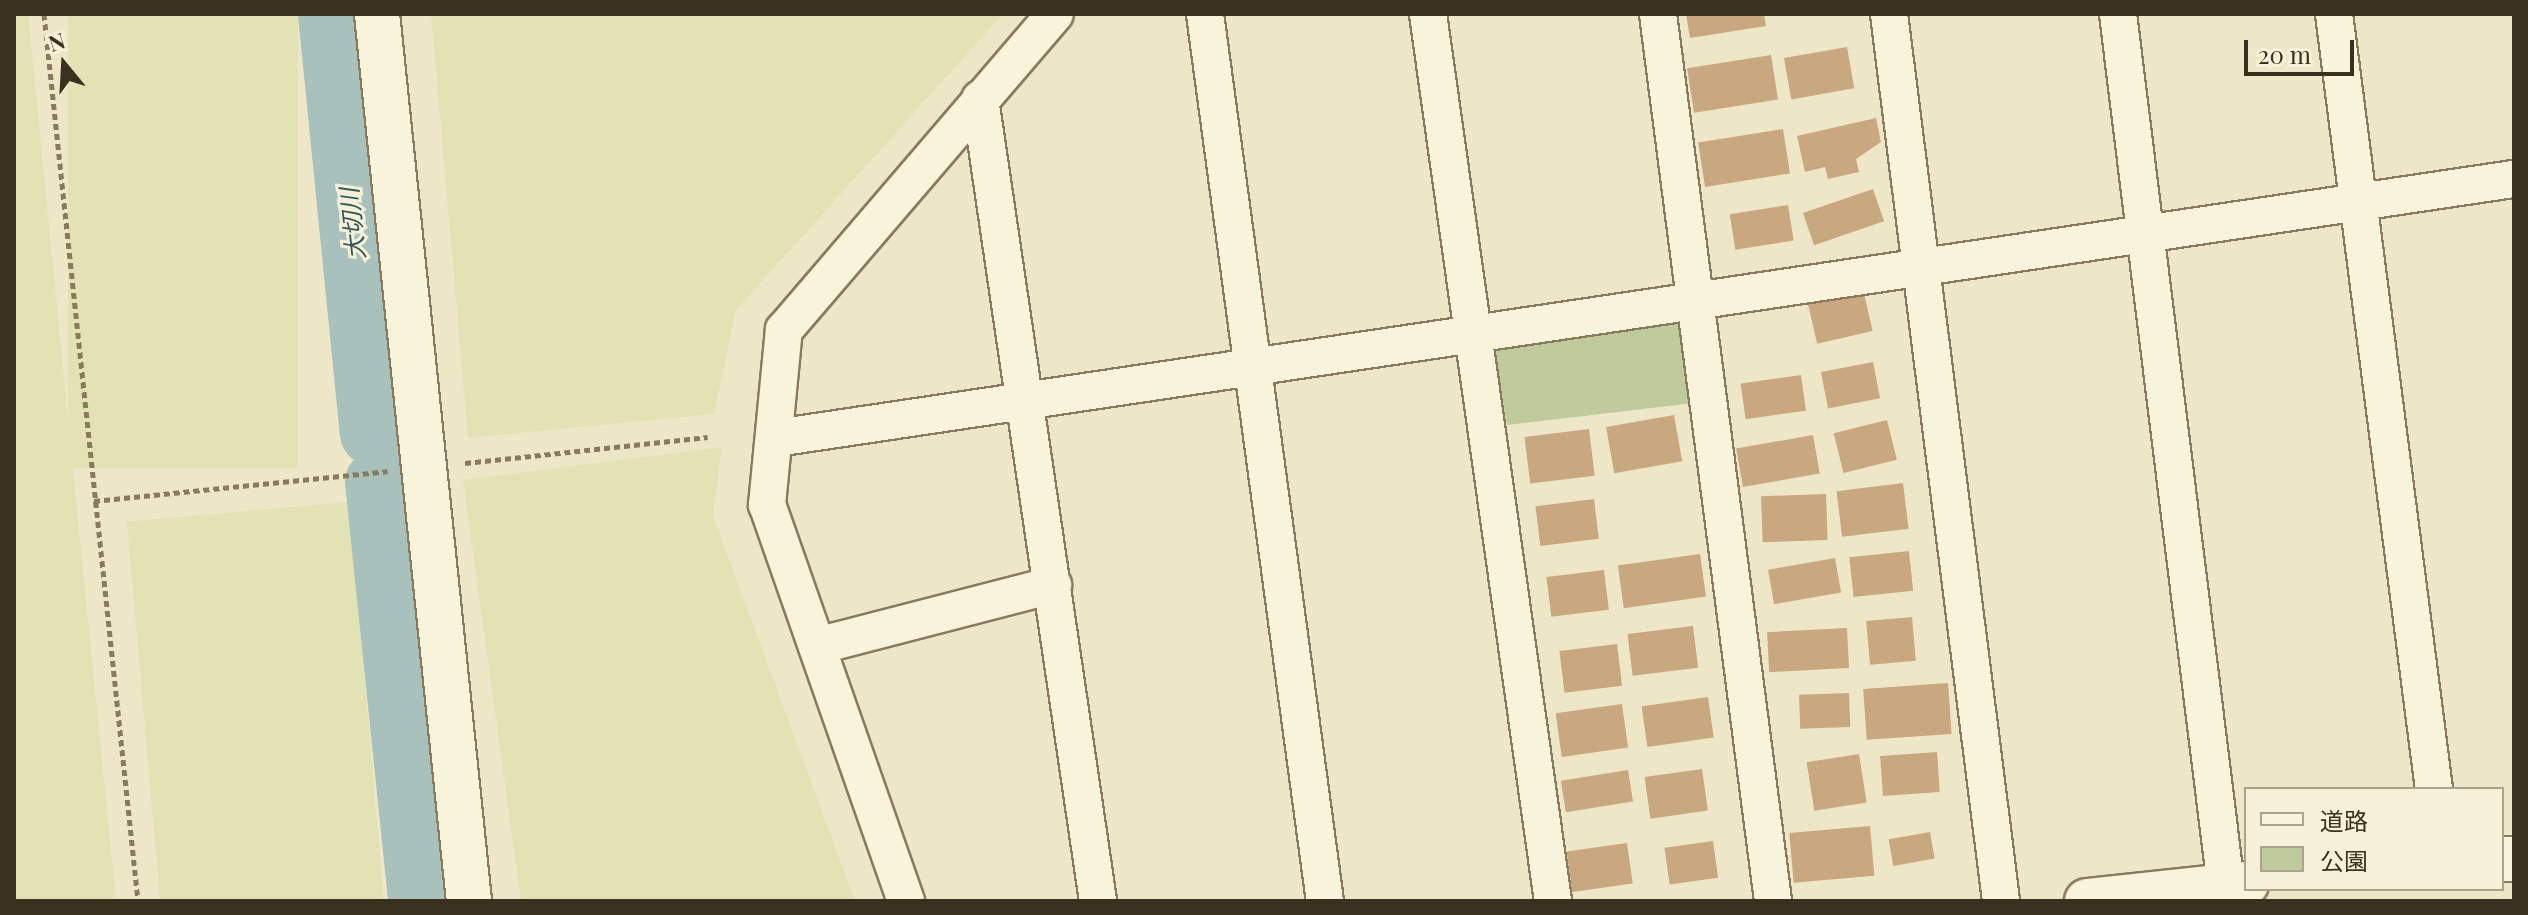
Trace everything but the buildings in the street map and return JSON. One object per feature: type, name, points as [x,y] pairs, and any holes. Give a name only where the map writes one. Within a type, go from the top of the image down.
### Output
[{"type":"street","points":[[377,14],[469,901]]},
{"type":"street","points":[[906,901],[767,505],[776,438],[784,330],[1055,14]]},
{"type":"street","points":[[1205,14],[1325,901]]},
{"type":"street","points":[[1428,14],[1553,901]]},
{"type":"street","points":[[1658,14],[1773,901]]},
{"type":"street","points":[[1889,14],[1923,263],[2001,901]]},
{"type":"street","points":[[2087,901],[2236,885],[2142,232],[2118,14]]},
{"type":"street","points":[[2334,14],[2434,787]]},
{"type":"street","points":[[980,99],[1028,404],[1098,901]]},
{"type":"street","points":[[776,438],[1028,404],[1254,365],[2356,198],[2514,179]]},
{"type":"street","points":[[817,646],[1053,585]]},
{"type":"path","points":[[44,14],[138,901]]},
{"type":"green space","points":[[14,14],[28,14],[116,901],[14,901]]},
{"type":"green space","points":[[68,14],[298,14],[298,468],[68,468]]},
{"type":"green space","points":[[431,14],[1003,14],[736,310],[714,414],[468,438]]},
{"type":"green space","points":[[1673,318],[1685,326],[1694,403],[1507,425],[1494,351],[1505,342]]},
{"type":"green space","points":[[722,447],[713,516],[855,901],[521,901],[463,480]]},
{"type":"green space","points":[[349,502],[384,900],[160,901],[127,521]]},
{"type":"waterway","name":"大切川","points":[[331,14],[373,433]]},
{"type":"waterway","name":"大切川","points":[[378,482],[421,901]]}]
